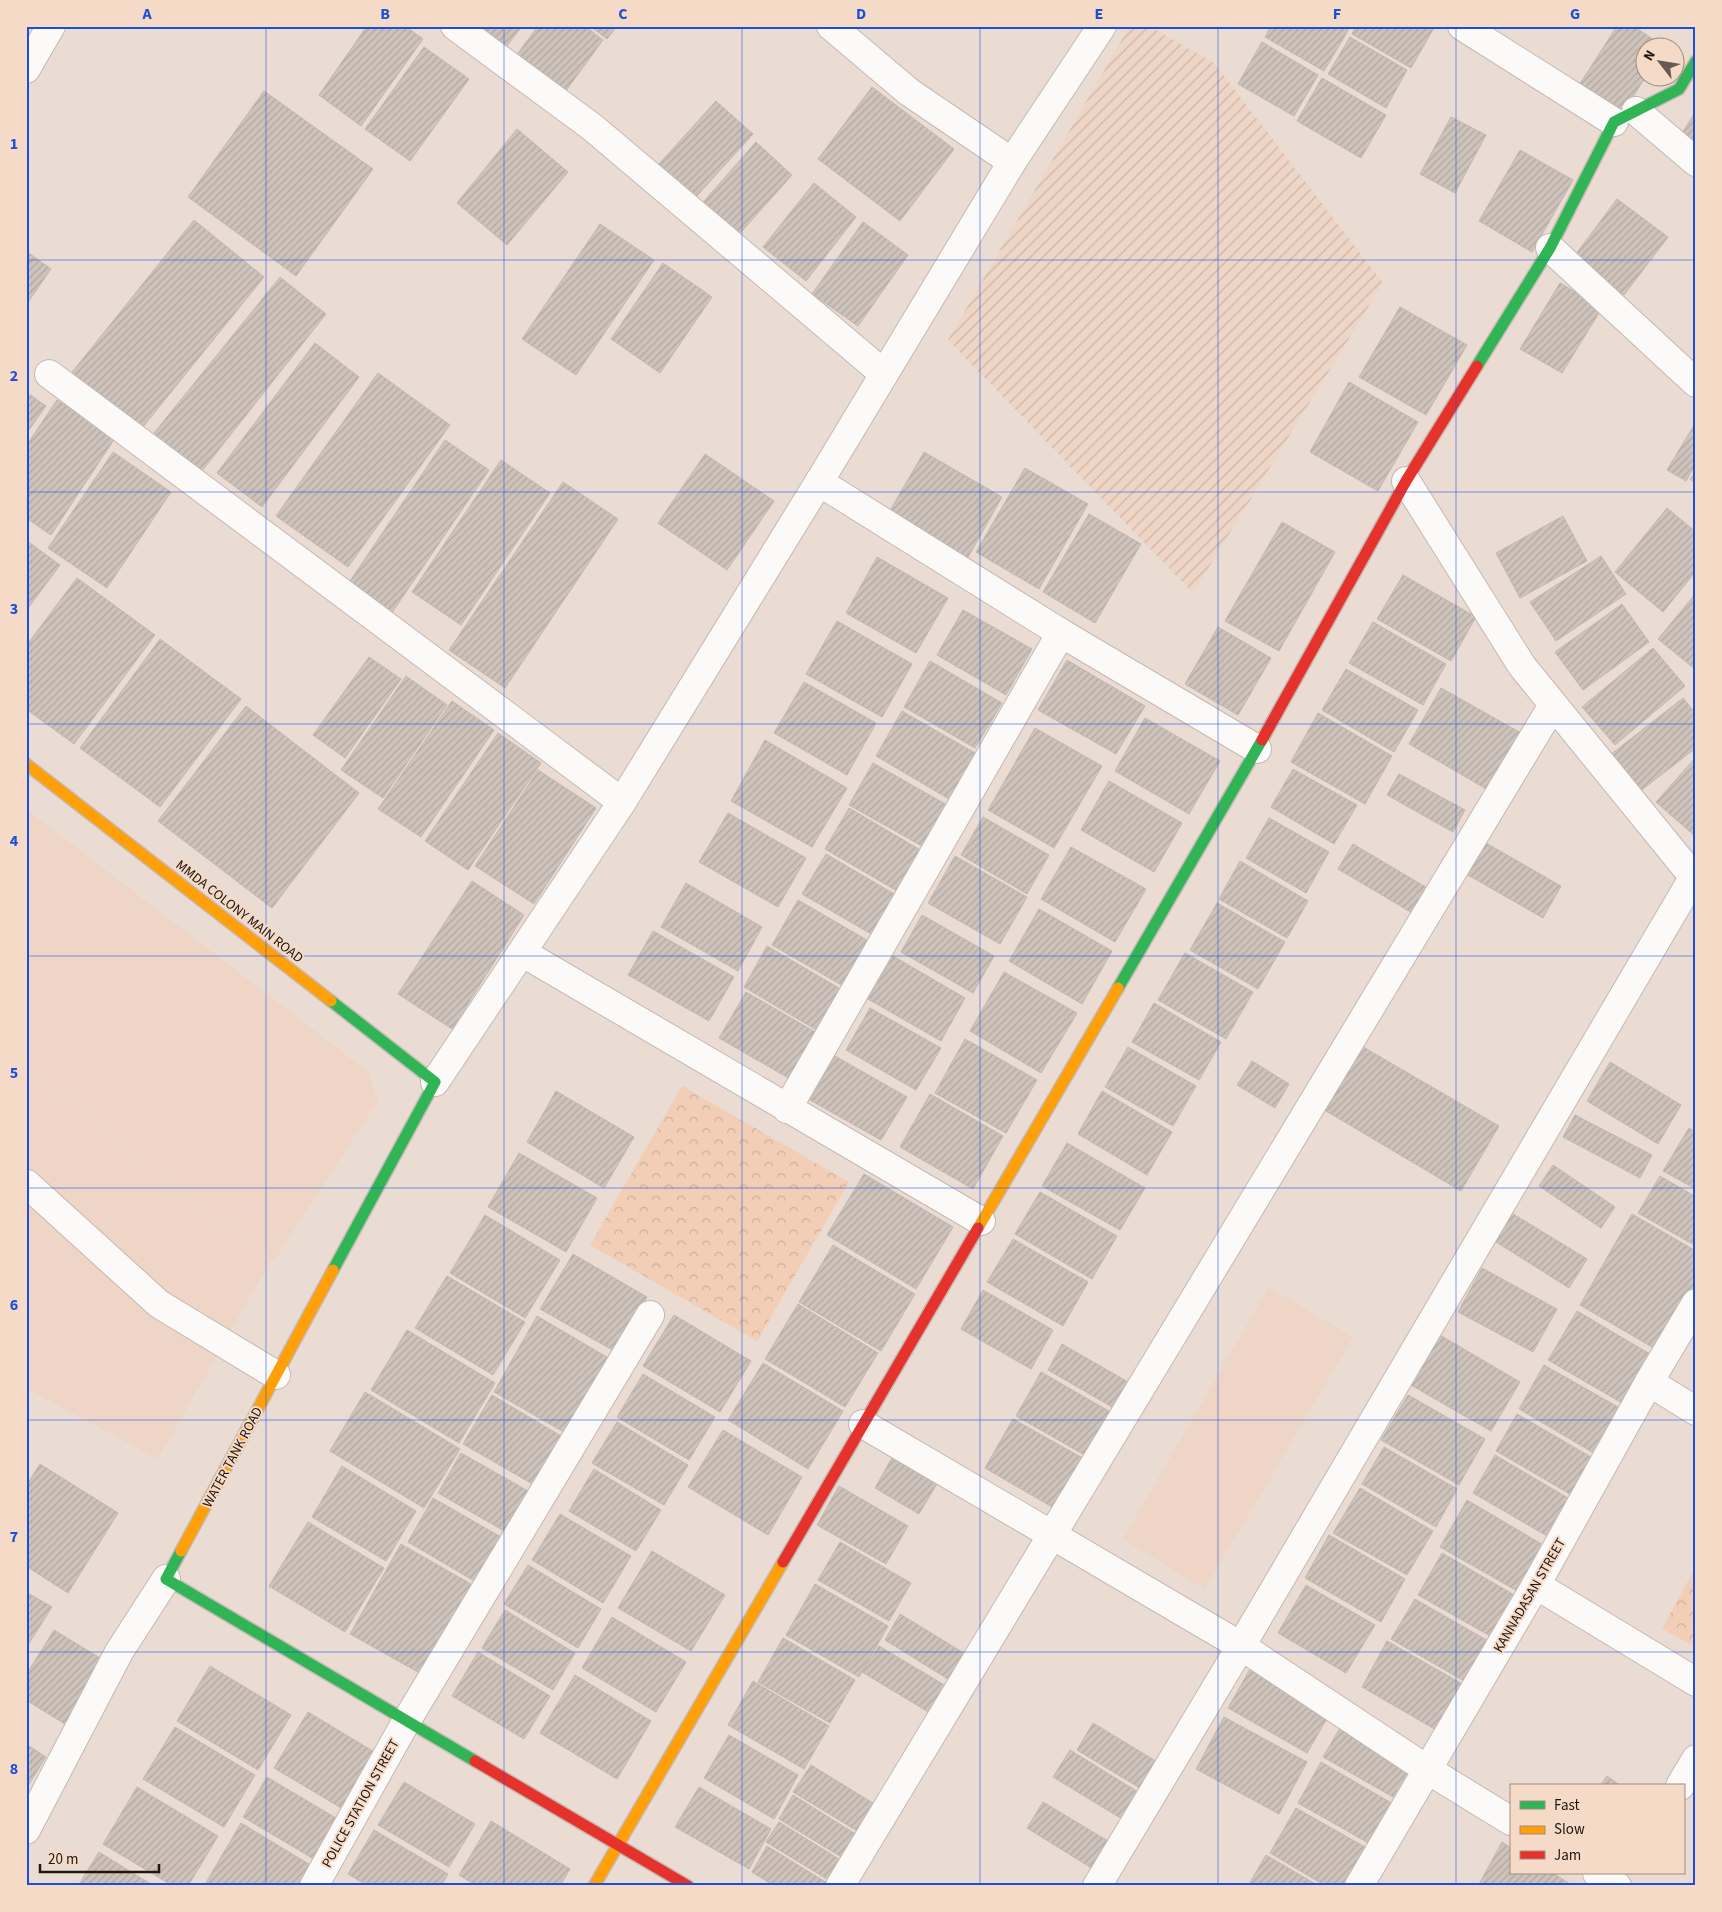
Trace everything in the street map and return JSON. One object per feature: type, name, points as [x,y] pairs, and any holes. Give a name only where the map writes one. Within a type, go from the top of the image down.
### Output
[{"type":"street","points":[[26,69],[51,26]]},
{"type":"street","points":[[455,26],[592,127],[884,373]]},
{"type":"street","points":[[434,1082],[523,953],[622,802],[819,482],[1012,162],[1102,26]]},
{"type":"street","points":[[1462,26],[1625,117],[1696,162]]},
{"type":"street","points":[[847,31],[909,92],[1012,162]]},
{"type":"street","points":[[594,1886],[1257,749],[1406,481],[1550,248],[1625,117],[1679,89],[1696,61]]},
{"type":"street","points":[[1550,248],[1696,383]]},
{"type":"street","points":[[49,374],[622,802]]},
{"type":"street","points":[[1097,1886],[1694,879],[1522,666],[1406,481]]},
{"type":"street","points":[[819,482],[1061,633],[1257,749]]},
{"type":"street","points":[[787,1109],[1061,633]]},
{"type":"street","points":[[840,1886],[1553,705]]},
{"type":"street","name":"MMDA COLONY MAIN ROAD","points":[[26,764],[434,1082]]},
{"type":"street","points":[[523,953],[981,1222]]},
{"type":"street","name":"WATER TANK ROAD","points":[[26,1830],[119,1652],[166,1579],[434,1082]]},
{"type":"street","points":[[27,1184],[159,1304],[276,1375]]},
{"type":"street","name":"KANNADASAN STREET","points":[[1359,1886],[1536,1585],[1649,1382],[1696,1304]]},
{"type":"street","name":"POLICE STATION STREET","points":[[314,1886],[407,1720],[650,1315]]},
{"type":"street","points":[[1649,1382],[1696,1411]]},
{"type":"street","points":[[864,1424],[1241,1646],[1428,1770],[1510,1820]]},
{"type":"street","points":[[166,1579],[688,1886]]},
{"type":"street","points":[[1536,1585],[1696,1682]]},
{"type":"street","points":[[1681,1784],[1696,1759]]},
{"type":"street","points":[[1598,1874],[1617,1886]]},
{"type":"street","points":[[1623,1886],[1629,1874]]},
{"type":"shaded area","points":[[1130,26],[1149,26],[1214,63],[1383,283],[1193,593],[948,340]]},
{"type":"shaded area","points":[[26,809],[367,1071],[378,1100],[274,1261],[190,1199],[26,1065]]},
{"type":"shaded area","points":[[26,1066],[189,1199],[271,1260],[158,1459],[26,1388]]},
{"type":"shaded area","points":[[1269,1287],[1353,1337],[1205,1589],[1123,1539]]},
{"type":"green space","points":[[682,1086],[849,1182],[757,1341],[590,1245]]},
{"type":"green space","points":[[1696,1566],[1696,1647],[1662,1629]]},
{"type":"building","points":[[367,26],[405,26],[423,39],[361,126],[319,95]]},
{"type":"building","points":[[480,26],[522,26],[507,46]]},
{"type":"building","points":[[538,26],[585,26],[603,40],[562,96],[513,60]]},
{"type":"building","points":[[590,26],[617,26],[607,39]]},
{"type":"building","points":[[1271,26],[1344,26],[1349,29],[1324,71],[1265,37]]},
{"type":"building","points":[[1356,26],[1435,26],[1411,68],[1352,34]]},
{"type":"building","points":[[1617,26],[1633,26],[1651,38],[1634,38],[1634,88],[1639,88],[1618,120],[1574,93]]},
{"type":"building","points":[[1350,37],[1407,70],[1386,108],[1328,74]]},
{"type":"building","points":[[1262,42],[1318,75],[1294,116],[1238,84]]},
{"type":"building","points":[[424,47],[469,79],[410,161],[365,129]]},
{"type":"building","points":[[1322,78],[1386,115],[1361,158],[1297,121]]},
{"type":"building","points":[[872,87],[954,149],[900,221],[818,159]]},
{"type":"building","points":[[264,91],[373,169],[296,276],[188,197]]},
{"type":"building","points":[[716,101],[753,134],[695,198],[658,165]]},
{"type":"building","points":[[1696,111],[1696,152],[1677,141]]},
{"type":"building","points":[[1451,117],[1486,135],[1455,193],[1420,174]]},
{"type":"building","points":[[517,129],[568,172],[507,245],[457,203]]},
{"type":"building","points":[[756,142],[792,175],[734,240],[698,208]]},
{"type":"building","points":[[1520,150],[1573,180],[1532,252],[1479,221]]},
{"type":"building","points":[[814,183],[856,217],[806,281],[763,247]]},
{"type":"building","points":[[1617,199],[1668,237],[1624,295],[1573,258]]},
{"type":"building","points":[[194,220],[264,277],[134,438],[65,381]]},
{"type":"building","points":[[863,222],[908,255],[858,326],[812,294]]},
{"type":"building","points":[[600,224],[654,260],[576,375],[522,339]]},
{"type":"building","points":[[26,251],[51,269],[26,305]]},
{"type":"building","points":[[663,263],[712,297],[660,373],[611,339]]},
{"type":"building","points":[[280,277],[326,314],[194,481],[146,443]]},
{"type":"building","points":[[1560,283],[1602,308],[1562,373],[1520,349]]},
{"type":"building","points":[[1400,307],[1467,345],[1426,415],[1359,377]]},
{"type":"building","points":[[315,343],[359,377],[262,507],[217,473]]},
{"type":"building","points":[[378,373],[450,425],[348,567],[276,516]]},
{"type":"building","points":[[1349,382],[1418,422],[1378,491],[1310,452]]},
{"type":"building","points":[[26,392],[46,406],[26,434]]},
{"type":"building","points":[[57,400],[115,438],[51,535],[26,518],[26,446]]},
{"type":"building","points":[[1696,422],[1696,464],[1686,481],[1667,470]]},
{"type":"building","points":[[445,440],[489,470],[391,614],[348,584]]},
{"type":"building","points":[[113,452],[171,492],[107,588],[48,548]]},
{"type":"building","points":[[924,452],[1002,497],[967,559],[888,514]]},
{"type":"building","points":[[705,454],[774,501],[727,570],[658,523]]},
{"type":"building","points":[[501,460],[550,493],[461,625],[412,592]]},
{"type":"building","points":[[1025,468],[1088,504],[1039,589],[976,552]]},
{"type":"building","points":[[1696,472],[1696,484],[1690,479]]},
{"type":"building","points":[[563,482],[618,519],[505,688],[449,650]]},
{"type":"building","points":[[1667,508],[1696,532],[1696,571],[1663,612],[1615,572]]},
{"type":"building","points":[[1089,514],[1141,544],[1095,623],[1043,592]]},
{"type":"building","points":[[1563,516],[1587,561],[1520,598],[1496,553]]},
{"type":"building","points":[[1282,522],[1335,552],[1279,651],[1225,621]]},
{"type":"building","points":[[26,540],[60,565],[26,611]]},
{"type":"building","points":[[1601,556],[1626,594],[1556,641],[1530,602]]},
{"type":"building","points":[[877,557],[948,598],[916,653],[846,613]]},
{"type":"building","points":[[1403,575],[1476,617],[1451,661],[1377,619]]},
{"type":"building","points":[[77,578],[155,635],[74,744],[26,709],[26,646]]},
{"type":"building","points":[[1696,593],[1696,670],[1658,639]]},
{"type":"building","points":[[1622,604],[1649,642],[1583,690],[1555,652]]},
{"type":"building","points":[[963,610],[1032,649],[1006,695],[937,655]]},
{"type":"building","points":[[837,621],[912,664],[882,717],[806,674]]},
{"type":"building","points":[[1373,622],[1446,664],[1423,705],[1349,663]]},
{"type":"building","points":[[1218,627],[1271,658],[1238,715],[1185,684]]},
{"type":"building","points":[[160,639],[241,699],[160,807],[80,748]]},
{"type":"building","points":[[1653,648],[1685,686],[1615,745],[1582,707]]},
{"type":"building","points":[[369,657],[401,679],[345,758],[313,735]]},
{"type":"building","points":[[1067,660],[1145,706],[1116,754],[1038,710]]},
{"type":"building","points":[[930,661],[1002,703],[975,748],[904,707]]},
{"type":"building","points":[[1346,669],[1418,710],[1394,752],[1322,710]]},
{"type":"building","points":[[406,676],[447,705],[383,798],[341,770]]},
{"type":"building","points":[[804,682],[876,723],[847,775],[774,733]]},
{"type":"building","points":[[1441,688],[1521,733],[1488,790],[1409,744]]},
{"type":"building","points":[[1683,698],[1696,714],[1696,748],[1639,792],[1610,755]]},
{"type":"building","points":[[452,701],[494,730],[421,837],[378,809]]},
{"type":"building","points":[[246,706],[359,793],[272,908],[158,821]]},
{"type":"building","points":[[902,711],[975,753],[949,799],[876,756]]},
{"type":"building","points":[[1318,713],[1392,756],[1365,804],[1291,762]]},
{"type":"building","points":[[1145,718],[1220,761],[1189,814],[1115,771]]},
{"type":"building","points":[[1035,728],[1102,766],[1054,848],[988,810]]},
{"type":"building","points":[[498,733],[541,763],[468,870],[425,841]]},
{"type":"building","points":[[765,740],[847,788],[812,847],[731,801]]},
{"type":"building","points":[[1696,757],[1696,837],[1656,802]]},
{"type":"building","points":[[873,763],[947,805],[922,846],[849,805]]},
{"type":"building","points":[[1293,769],[1357,805],[1334,844],[1271,807]]},
{"type":"building","points":[[538,770],[596,808],[534,904],[475,866]]},
{"type":"building","points":[[1399,774],[1465,810],[1453,832],[1387,795]]},
{"type":"building","points":[[1109,781],[1182,823],[1154,872],[1081,830]]},
{"type":"building","points":[[849,808],[922,851],[899,892],[825,849]]},
{"type":"building","points":[[728,813],[806,858],[778,907],[699,862]]},
{"type":"building","points":[[983,817],[1049,855],[1027,894],[961,855]]},
{"type":"building","points":[[1269,818],[1329,852],[1306,893],[1246,858]]},
{"type":"building","points":[[1486,843],[1561,886],[1543,918],[1468,875]]},
{"type":"building","points":[[1353,844],[1429,889],[1414,914],[1338,869]]},
{"type":"building","points":[[1071,847],[1146,889],[1115,942],[1041,899]]},
{"type":"building","points":[[826,854],[896,895],[873,935],[802,894]]},
{"type":"building","points":[[955,856],[1027,897],[1000,944],[928,903]]},
{"type":"building","points":[[1240,861],[1308,901],[1287,938],[1219,899]]},
{"type":"building","points":[[472,881],[524,915],[452,1029],[398,994]]},
{"type":"building","points":[[686,883],[762,927],[738,971],[661,927]]},
{"type":"building","points":[[798,900],[872,943],[845,987],[772,945]]},
{"type":"building","points":[[1217,903],[1285,942],[1258,989],[1190,950]]},
{"type":"building","points":[[1039,909],[1112,951],[1082,1004],[1009,961]]},
{"type":"building","points":[[922,915],[994,956],[973,993],[901,952]]},
{"type":"building","points":[[653,931],[734,977],[709,1021],[628,975]]},
{"type":"building","points":[[767,946],[844,991],[820,1032],[744,987]]},
{"type":"building","points":[[1185,953],[1253,992],[1226,1039],[1158,1000]]},
{"type":"building","points":[[893,956],[965,998],[941,1041],[868,999]]},
{"type":"building","points":[[1004,972],[1077,1013],[1041,1073],[970,1031]]},
{"type":"building","points":[[746,992],[817,1033],[790,1079],[719,1038]]},
{"type":"building","points":[[1154,1003],[1221,1042],[1199,1080],[1132,1042]]},
{"type":"building","points":[[870,1008],[941,1048],[916,1090],[846,1050]]},
{"type":"building","points":[[965,1039],[1037,1080],[1006,1133],[935,1093]]},
{"type":"building","points":[[1358,1044],[1499,1126],[1461,1191],[1321,1108]]},
{"type":"building","points":[[1128,1047],[1196,1086],[1173,1126],[1105,1087]]},
{"type":"building","points":[[835,1056],[907,1097],[881,1140],[810,1100]]},
{"type":"building","points":[[1252,1061],[1289,1084],[1275,1108],[1237,1085]]},
{"type":"building","points":[[1610,1062],[1681,1105],[1658,1144],[1587,1101]]},
{"type":"building","points":[[556,1091],[634,1137],[604,1188],[527,1142]]},
{"type":"building","points":[[1102,1091],[1172,1132],[1147,1175],[1078,1134]]},
{"type":"building","points":[[930,1094],[1003,1136],[973,1189],[900,1147]]},
{"type":"building","points":[[1575,1115],[1652,1155],[1640,1178],[1563,1137]]},
{"type":"building","points":[[1689,1128],[1696,1132],[1696,1189],[1663,1171]]},
{"type":"building","points":[[1067,1143],[1145,1188],[1120,1230],[1042,1186]]},
{"type":"building","points":[[519,1153],[597,1198],[566,1252],[488,1207]]},
{"type":"building","points":[[1553,1165],[1615,1207],[1601,1228],[1539,1186]]},
{"type":"building","points":[[864,1174],[953,1227],[916,1289],[827,1235]]},
{"type":"building","points":[[1660,1176],[1696,1197],[1696,1246],[1638,1213]]},
{"type":"building","points":[[1040,1192],[1117,1236],[1092,1279],[1015,1234]]},
{"type":"building","points":[[1510,1212],[1587,1259],[1569,1288],[1493,1240]]},
{"type":"building","points":[[1632,1214],[1696,1251],[1696,1282],[1657,1350],[1580,1305]]},
{"type":"building","points":[[485,1215],[560,1260],[525,1318],[450,1273]]},
{"type":"building","points":[[1013,1239],[1088,1282],[1063,1326],[987,1282]]},
{"type":"building","points":[[833,1245],[915,1294],[881,1351],[799,1302]]},
{"type":"building","points":[[573,1254],[647,1297],[616,1352],[540,1309]]},
{"type":"building","points":[[1482,1268],[1557,1309],[1533,1352],[1458,1312]]},
{"type":"building","points":[[447,1276],[525,1322],[493,1375],[415,1328]]},
{"type":"building","points":[[983,1290],[1053,1330],[1031,1369],[961,1329]]},
{"type":"building","points":[[798,1304],[878,1353],[845,1407],[765,1359]]},
{"type":"building","points":[[1577,1311],[1650,1354],[1622,1403],[1548,1360]]},
{"type":"building","points":[[674,1315],[751,1361],[720,1412],[643,1366]]},
{"type":"building","points":[[537,1316],[612,1360],[569,1435],[494,1392]]},
{"type":"building","points":[[407,1330],[495,1383],[459,1443],[371,1390]]},
{"type":"building","points":[[1438,1334],[1520,1382],[1491,1431],[1409,1384]]},
{"type":"building","points":[[1062,1344],[1128,1382],[1112,1407],[1048,1370]]},
{"type":"building","points":[[763,1363],[843,1411],[808,1469],[728,1420]]},
{"type":"building","points":[[1544,1365],[1618,1407],[1592,1452],[1519,1409]]},
{"type":"building","points":[[1041,1372],[1114,1414],[1090,1458],[1016,1416]]},
{"type":"building","points":[[643,1374],[715,1417],[689,1460],[617,1417]]},
{"type":"building","points":[[365,1392],[460,1449],[424,1508],[330,1451]]},
{"type":"building","points":[[492,1395],[571,1442],[543,1490],[463,1444]]},
{"type":"building","points":[[1408,1395],[1485,1439],[1459,1485],[1381,1440]]},
{"type":"building","points":[[1517,1414],[1591,1457],[1570,1494],[1496,1451]]},
{"type":"building","points":[[1013,1419],[1088,1461],[1059,1511],[985,1468]]},
{"type":"building","points":[[617,1422],[688,1465],[664,1505],[592,1463]]},
{"type":"building","points":[[723,1430],[802,1477],[768,1535],[688,1487]]},
{"type":"building","points":[[1384,1447],[1457,1489],[1436,1527],[1362,1484]]},
{"type":"building","points":[[461,1453],[537,1496],[513,1536],[438,1493]]},
{"type":"building","points":[[1495,1455],[1568,1498],[1547,1536],[1473,1493]]},
{"type":"building","points":[[893,1456],[938,1482],[919,1514],[875,1488]]},
{"type":"building","points":[[40,1464],[118,1513],[68,1593],[26,1566],[26,1486]]},
{"type":"building","points":[[342,1466],[416,1511],[386,1561],[312,1517]]},
{"type":"building","points":[[594,1469],[661,1510],[636,1551],[569,1511]]},
{"type":"building","points":[[839,1486],[908,1526],[886,1564],[817,1525]]},
{"type":"building","points":[[1360,1488],[1433,1531],[1407,1575],[1333,1533]]},
{"type":"building","points":[[433,1498],[508,1541],[483,1586],[408,1542]]},
{"type":"building","points":[[1467,1500],[1545,1546],[1519,1592],[1440,1547]]},
{"type":"building","points":[[560,1514],[631,1556],[603,1603],[532,1560]]},
{"type":"building","points":[[308,1522],[384,1568],[345,1632],[269,1586]]},
{"type":"building","points":[[1329,1535],[1405,1579],[1381,1622],[1305,1578]]},
{"type":"building","points":[[840,1542],[911,1583],[889,1621],[818,1580]]},
{"type":"building","points":[[401,1544],[476,1587],[425,1676],[350,1634]]},
{"type":"building","points":[[652,1551],[725,1595],[691,1651],[618,1608]]},
{"type":"building","points":[[1442,1553],[1516,1596],[1492,1637],[1418,1595]]},
{"type":"building","points":[[528,1565],[601,1609],[578,1648],[504,1604]]},
{"type":"building","points":[[815,1584],[888,1626],[859,1677],[786,1635]]},
{"type":"building","points":[[1306,1585],[1375,1625],[1346,1673],[1278,1633]]},
{"type":"building","points":[[26,1592],[52,1607],[26,1648]]},
{"type":"building","points":[[1415,1599],[1490,1642],[1466,1682],[1391,1639]]},
{"type":"building","points":[[505,1610],[575,1653],[553,1690],[482,1648]]},
{"type":"building","points":[[900,1614],[972,1658],[956,1684],[885,1640]]},
{"type":"building","points":[[612,1617],[686,1662],[656,1712],[582,1668]]},
{"type":"building","points":[[54,1630],[105,1661],[65,1724],[26,1700],[26,1675]]},
{"type":"building","points":[[783,1638],[855,1680],[830,1723],[758,1682]]},
{"type":"building","points":[[1387,1641],[1464,1685],[1438,1731],[1362,1687]]},
{"type":"building","points":[[879,1646],[951,1689],[935,1716],[862,1672]]},
{"type":"building","points":[[478,1652],[550,1696],[524,1739],[452,1696]]},
{"type":"building","points":[[1254,1662],[1333,1708],[1307,1753],[1228,1708]]},
{"type":"building","points":[[210,1666],[291,1715],[258,1770],[177,1721]]},
{"type":"building","points":[[575,1675],[651,1721],[617,1779],[540,1733]]},
{"type":"building","points":[[753,1681],[829,1726],[804,1769],[728,1725]]},
{"type":"building","points":[[308,1712],[381,1756],[348,1812],[274,1768]]},
{"type":"building","points":[[1224,1717],[1307,1762],[1279,1814],[1196,1769]]},
{"type":"building","points":[[1093,1723],[1164,1766],[1148,1793],[1077,1750]]},
{"type":"building","points":[[175,1727],[255,1775],[224,1827],[143,1779]]},
{"type":"building","points":[[1340,1728],[1410,1768],[1393,1797],[1323,1757]]},
{"type":"building","points":[[729,1735],[798,1775],[774,1819],[704,1778]]},
{"type":"building","points":[[26,1744],[46,1757],[26,1789]]},
{"type":"building","points":[[1070,1750],[1143,1795],[1127,1822],[1053,1777]]},
{"type":"building","points":[[1321,1762],[1393,1804],[1370,1844],[1298,1803]]},
{"type":"building","points":[[811,1765],[881,1808],[864,1835],[793,1792]]},
{"type":"building","points":[[1607,1776],[1618,1784],[1601,1784]]},
{"type":"building","points":[[267,1777],[341,1821],[317,1861],[243,1817]]},
{"type":"building","points":[[404,1782],[475,1824],[449,1867],[378,1825]]},
{"type":"building","points":[[137,1787],[218,1836],[188,1886],[173,1886],[103,1844]]},
{"type":"building","points":[[699,1787],[771,1829],[749,1869],[675,1827]]},
{"type":"building","points":[[793,1795],[862,1838],[848,1861],[779,1819]]},
{"type":"building","points":[[1043,1802],[1118,1847],[1101,1874],[1027,1828]]},
{"type":"building","points":[[1296,1808],[1365,1847],[1342,1886],[1326,1886],[1270,1853]]},
{"type":"building","points":[[491,1821],[570,1869],[560,1886],[477,1886],[459,1875]]},
{"type":"building","points":[[779,1822],[847,1864],[835,1884],[766,1842]]},
{"type":"building","points":[[241,1823],[317,1869],[307,1886],[204,1886]]},
{"type":"building","points":[[374,1830],[448,1874],[441,1886],[368,1886],[348,1874]]},
{"type":"building","points":[[1502,1842],[1510,1847],[1510,1874],[1555,1874],[1573,1886],[1478,1886]]},
{"type":"building","points":[[767,1846],[832,1886],[774,1886],[752,1872]]},
{"type":"building","points":[[99,1852],[154,1886],[78,1886]]},
{"type":"building","points":[[1266,1855],[1319,1886],[1248,1886]]},
{"type":"traffic: fast","points":[[1477,366],[1550,248],[1614,122],[1679,89],[1696,61]]},
{"type":"traffic: fast","points":[[1118,988],[1262,740]]},
{"type":"traffic: fast","points":[[331,1001],[435,1082],[333,1270]]},
{"type":"traffic: fast","points":[[181,1551],[166,1579],[475,1761]]},
{"type":"traffic: slow","points":[[26,764],[331,1001]]},
{"type":"traffic: slow","points":[[978,1228],[1118,988]]},
{"type":"traffic: slow","points":[[181,1551],[333,1270]]},
{"type":"traffic: slow","points":[[594,1886],[783,1562]]},
{"type":"traffic: jam","points":[[1262,740],[1406,481],[1477,366]]},
{"type":"traffic: jam","points":[[783,1562],[978,1228]]},
{"type":"traffic: jam","points":[[475,1761],[688,1886]]}]
